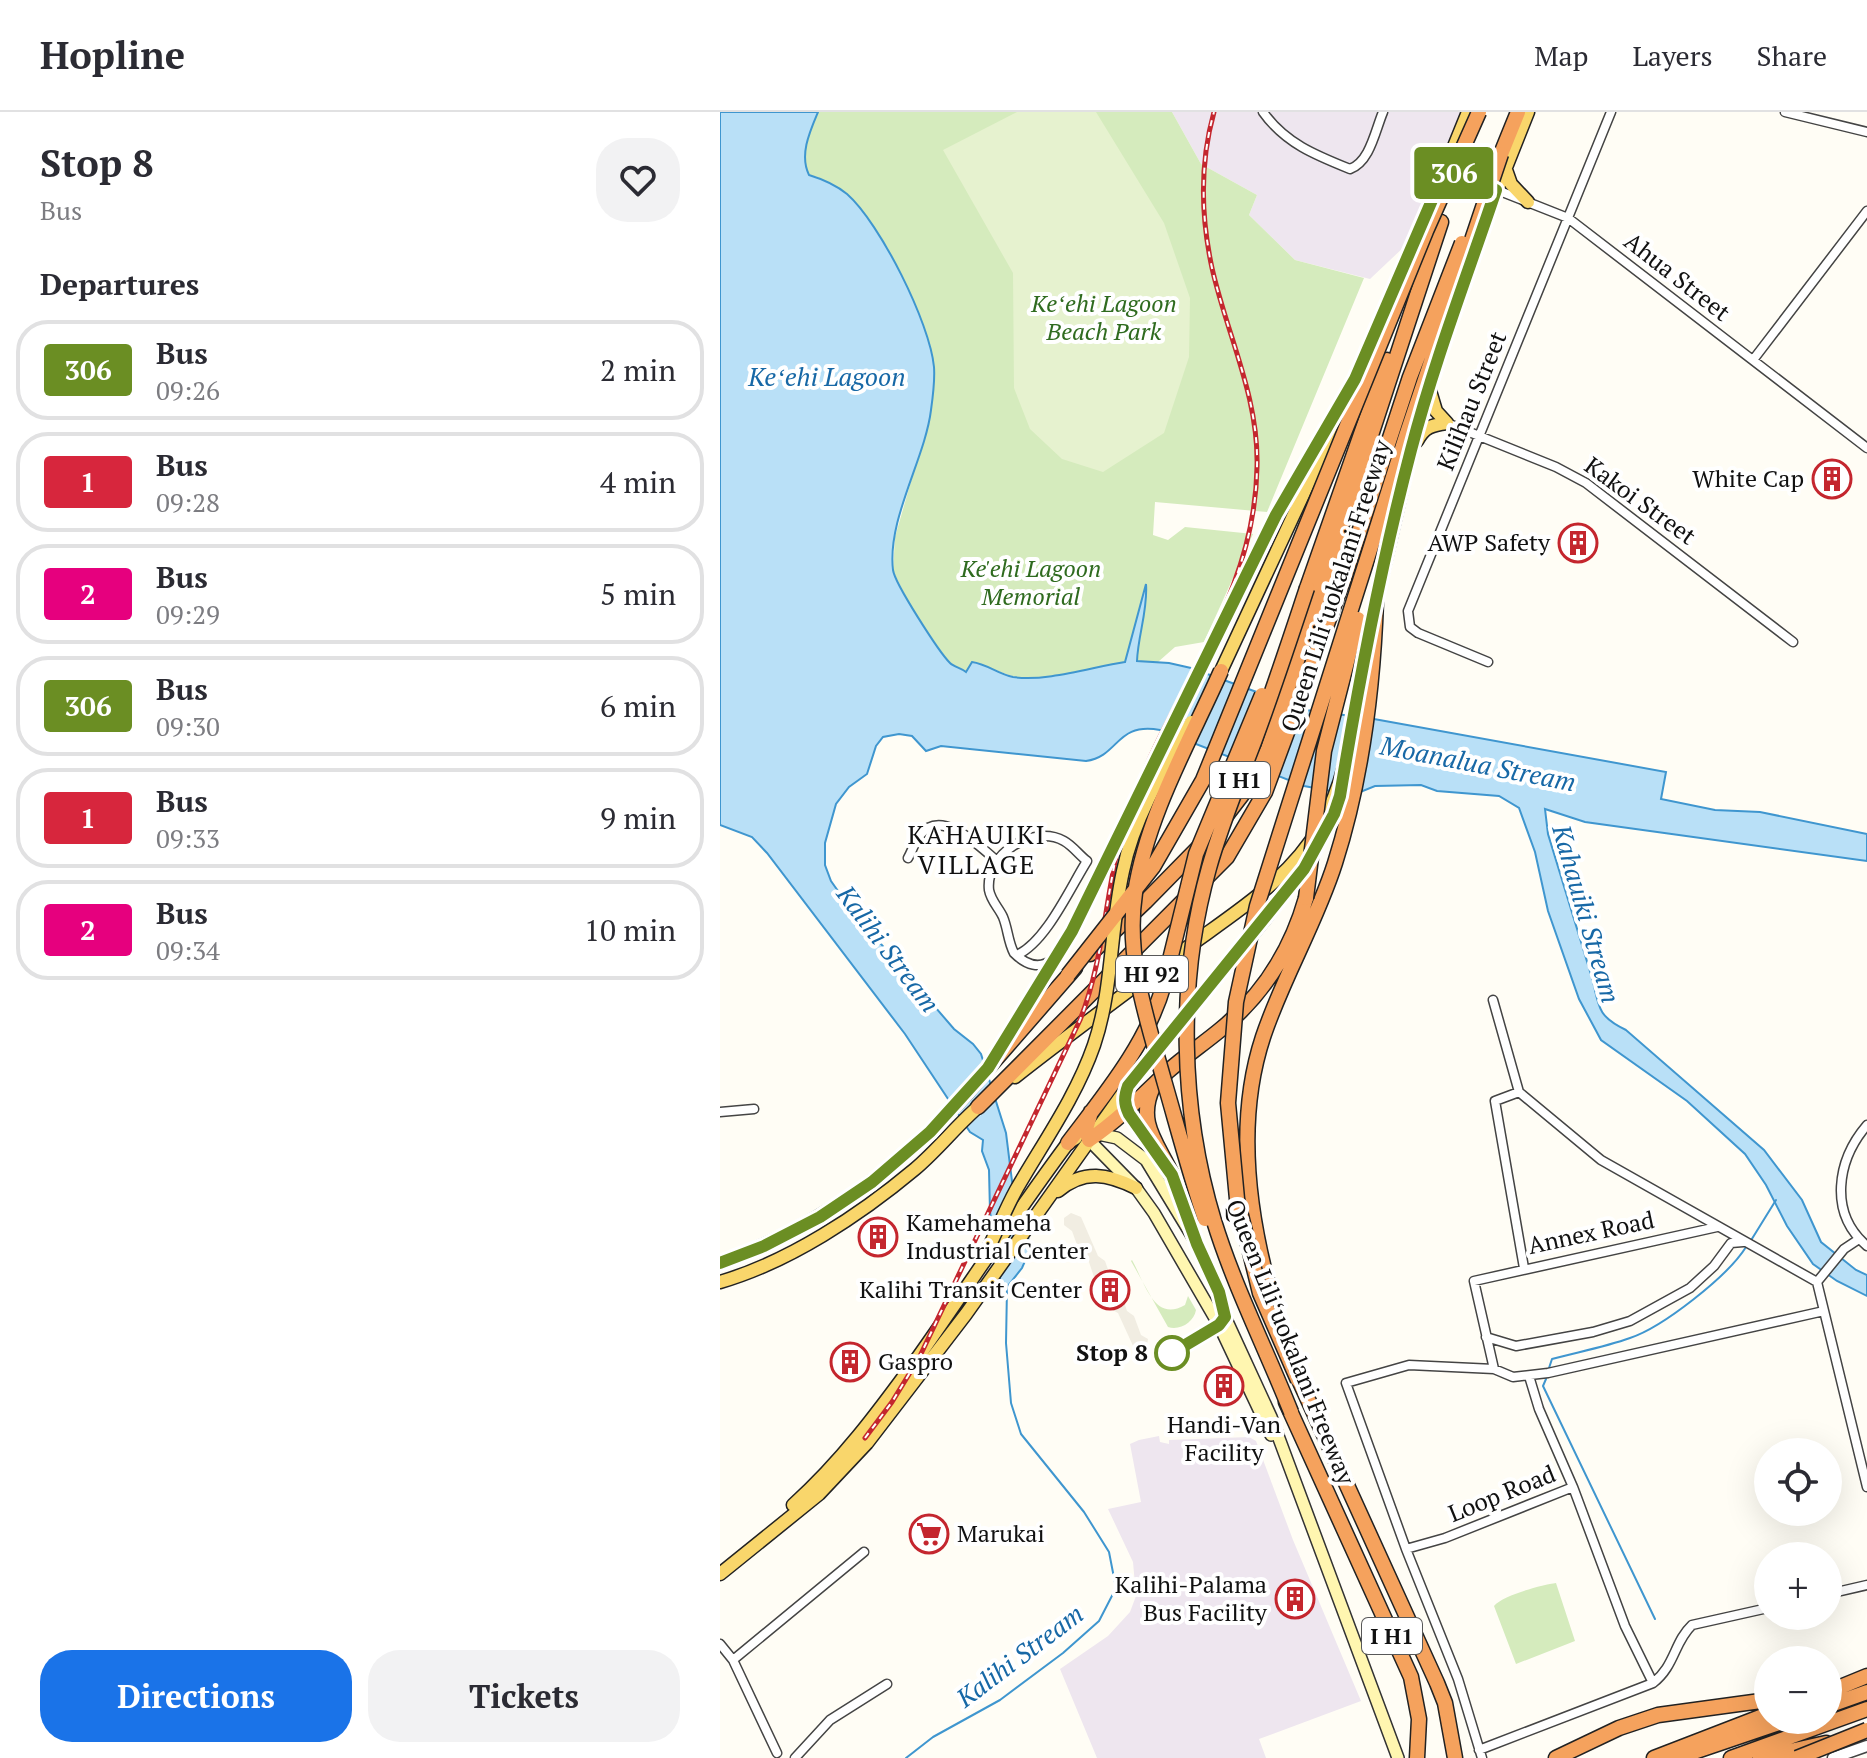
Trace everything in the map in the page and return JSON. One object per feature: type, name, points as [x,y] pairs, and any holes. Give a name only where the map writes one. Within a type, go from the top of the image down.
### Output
[{"type":"highway","name":"Queen Liliʻuokalani Freeway","points":[[1417,1758],[1419,1719],[1411,1677],[1291,1412],[1214,1221],[1192,1113],[1187,1044],[1189,978],[1209,869],[1379,383],[1481,112]]},
{"type":"highway","points":[[988,1068],[1068,975],[1153,867],[1203,780],[1415,259],[1481,112]]},
{"type":"highway","name":"Queen Liliʻuokalani Freeway","points":[[1455,1758],[1445,1703],[1437,1683],[1260,1293],[1237,1199],[1228,1103],[1232,1028],[1257,906],[1406,436],[1518,112]]},
{"type":"highway","points":[[978,1107],[1227,857],[1265,792],[1344,578],[1410,377],[1455,259],[1503,160]]},
{"type":"highway","points":[[1068,975],[1182,865],[1238,803],[1268,749],[1441,222]]},
{"type":"highway","points":[[1091,1135],[1223,1028],[1260,990],[1289,945],[1306,898],[1324,751],[1386,506]]},
{"type":"highway","points":[[1068,1143],[1141,1040],[1158,1004],[1196,854],[1307,588]]},
{"type":"highway","points":[[1298,1380],[1264,1268],[1253,1213],[1248,1160],[1249,1108],[1257,1057],[1336,861],[1359,772],[1375,650],[1376,601]]},
{"type":"highway","points":[[1221,671],[1146,843],[1134,900],[1134,956],[1145,1014],[1212,1242],[1256,1344],[1291,1412]]},
{"type":"highway","points":[[1155,1084],[1146,1107],[1146,1121],[1172,1175]]},
{"type":"highway","points":[[1091,1112],[1091,1135]]},
{"type":"highway","points":[[1842,1701],[1867,1692]]},
{"type":"highway","points":[[1556,1758],[1636,1721],[1658,1715],[1754,1702]]},
{"type":"highway","points":[[1731,1758],[1867,1709]]},
{"type":"highway","points":[[1654,1758],[1754,1719]]},
{"type":"highway","points":[[1797,1758],[1867,1730]]},
{"type":"highway","points":[[1676,1758],[1754,1732]]},
{"type":"highway","points":[[1760,1758],[1867,1737]]},
{"type":"main road","points":[[990,1251],[1014,1194],[1086,1066],[1105,1004],[1122,873],[1133,834],[1149,796],[1221,671],[1273,560],[1355,379],[1468,112]]},
{"type":"main road","name":"HI 92","points":[[1003,1085],[1301,864],[1320,827],[1347,753],[1376,601],[1429,387],[1496,190],[1503,160],[1528,112]]},
{"type":"main road","points":[[1503,160],[1511,184],[1528,202]]},
{"type":"main road","points":[[720,1263],[764,1246],[820,1217],[872,1182],[930,1132],[988,1068],[1072,931],[1256,554],[1355,379]]},
{"type":"main road","points":[[1429,387],[1436,411],[1447,423]]},
{"type":"main road","points":[[1411,450],[1421,432],[1430,425],[1447,423]]},
{"type":"main road","points":[[720,1574],[819,1494],[849,1463],[946,1341],[1091,1135],[1301,864]]},
{"type":"main road","points":[[1128,1086],[1126,1108],[1172,1175],[1197,1244],[1219,1292],[1225,1317],[1271,1417],[1398,1758]]},
{"type":"main road","points":[[720,1282],[797,1250],[884,1192],[941,1145],[978,1107]]},
{"type":"main road","points":[[720,1564],[792,1506],[836,1463],[872,1420],[1068,1143],[1091,1135],[1117,1138],[1146,1160],[1197,1244]]},
{"type":"main road","points":[[1091,1135],[1136,1188],[1160,1223],[1219,1325],[1285,1460]]},
{"type":"main road","points":[[1044,1205],[1061,1188],[1088,1175],[1116,1178],[1136,1188]]},
{"type":"street","points":[[1263,112],[1280,133],[1303,150],[1350,169],[1359,166],[1383,112]]},
{"type":"street","name":"Kilihau Street","points":[[1488,662],[1418,633],[1410,627],[1408,611],[1611,112]]},
{"type":"street","points":[[1785,112],[1867,132]]},
{"type":"street","name":"Ahua Street","points":[[1445,170],[1568,218],[1867,448]]},
{"type":"street","points":[[1753,360],[1867,211]]},
{"type":"street","name":"Kakoi Street","points":[[1447,423],[1556,467],[1586,483],[1793,642]]},
{"type":"street","points":[[908,858],[926,829],[947,827],[961,831],[997,861]]},
{"type":"street","points":[[1017,955],[1039,937],[1087,861],[1062,839],[1045,836],[1020,842],[997,861],[990,877],[989,892],[1003,916],[1010,946],[1017,955],[1035,971],[1036,989]]},
{"type":"street","points":[[1030,965],[1047,964],[1054,959]]},
{"type":"street","points":[[1493,1000],[1519,1092],[1495,1101],[1524,1268]]},
{"type":"street","name":"Annex Road","points":[[1519,1092],[1601,1160],[1748,1244],[1820,1278]]},
{"type":"street","points":[[720,1112],[754,1109]]},
{"type":"street","points":[[1867,1125],[1850,1147],[1841,1183],[1845,1215],[1851,1229],[1867,1246]]},
{"type":"street","name":"Annex Road","points":[[1486,1337],[1474,1281],[1717,1227]]},
{"type":"street","points":[[1859,1239],[1846,1247],[1820,1278],[1824,1311],[1867,1487]]},
{"type":"street","points":[[1486,1337],[1516,1346],[1614,1327],[1683,1292],[1708,1272],[1731,1243],[1748,1244]]},
{"type":"street","points":[[1754,1611],[1692,1625],[1685,1632],[1666,1673],[1653,1683],[1480,1754],[1458,1679],[1406,1549],[1346,1383],[1409,1365],[1494,1369],[1507,1376],[1529,1376],[1824,1311]]},
{"type":"street","points":[[1486,1337],[1494,1369]]},
{"type":"street","points":[[1529,1376],[1539,1409],[1573,1487]]},
{"type":"street","name":"Loop Road","points":[[1406,1549],[1445,1538],[1573,1487],[1625,1626],[1653,1683]]},
{"type":"street","points":[[733,1660],[864,1552]]},
{"type":"street","points":[[1842,1591],[1867,1585]]},
{"type":"street","points":[[720,1644],[733,1660],[777,1753]]},
{"type":"street","points":[[795,1758],[830,1720],[887,1684]]},
{"type":"street","points":[[1833,1758],[1867,1746]]},
{"type":"shaded area","points":[[1172,112],[1461,112],[1406,245],[1370,279],[1295,260],[1249,215],[1257,195],[1201,164]]},
{"type":"shaded area","name":"Kalihi Transit Center","points":[[1071,1213],[1081,1217],[1098,1256],[1105,1261],[1112,1281],[1119,1286],[1127,1311],[1134,1316],[1141,1335],[1148,1339],[1147,1345],[1141,1349],[1134,1348],[1118,1313],[1109,1308],[1102,1285],[1095,1280],[1088,1259],[1080,1253],[1072,1231],[1064,1225],[1064,1218]]},
{"type":"shaded area","name":"Kalihi-Palama Bus Facility","points":[[1159,1436],[1160,1442],[1169,1444],[1169,1440],[1249,1437],[1256,1441],[1293,1540],[1361,1701],[1259,1739],[1266,1758],[1097,1758],[1060,1669],[1108,1636],[1130,1612],[1136,1596],[1133,1562],[1108,1509],[1141,1502],[1130,1444]]},
{"type":"green space","name":"Keʻehi Lagoon Beach Park","points":[[818,112],[1172,112],[1201,164],[1257,195],[1249,215],[1295,260],[1364,278],[1267,512],[1155,502],[1153,535],[1168,540],[1185,527],[1253,534],[1204,642],[1175,647],[1158,662],[1123,663],[1056,676],[1023,678],[976,665],[970,665],[970,670],[966,672],[950,664],[912,609],[893,571],[895,537],[931,412],[934,367],[930,345],[888,248],[872,224],[818,177],[809,175],[805,151]]},
{"type":"green space","points":[[1017,112],[1096,112],[1164,223],[1190,298],[1189,357],[1164,433],[1103,472],[1062,459],[1030,429],[1014,388],[1013,273],[943,150]]},
{"type":"green space","points":[[1188,1296],[1195,1314],[1182,1327],[1168,1327],[1151,1297],[1165,1309],[1174,1309],[1185,1305]]},
{"type":"green space","points":[[1556,1583],[1575,1641],[1516,1664],[1494,1606],[1514,1594]]},
{"type":"water","points":[[720,112],[818,112],[805,151],[809,175],[838,188],[860,208],[888,250],[913,301],[930,348],[934,388],[922,448],[896,530],[893,570],[918,618],[952,664],[966,672],[972,662],[1008,676],[1026,678],[1054,676],[1125,662],[1146,584],[1137,661],[1191,668],[1306,710],[1374,719],[1666,772],[1661,799],[1715,810],[1760,812],[1867,834],[1867,861],[1585,822],[1545,809],[1548,834],[1597,999],[1605,1016],[1626,1030],[1764,1150],[1802,1200],[1821,1242],[1867,1275],[1867,1296],[1813,1264],[1745,1154],[1687,1101],[1601,1040],[1579,999],[1548,911],[1535,852],[1519,808],[1499,796],[1437,791],[1421,785],[1375,786],[1353,795],[1304,786],[1160,730],[1134,731],[1106,753],[1086,761],[941,746],[926,751],[912,736],[899,734],[883,737],[876,746],[867,774],[849,787],[836,804],[825,843],[825,865],[831,881],[850,908],[954,1029],[981,1054],[1006,1133],[1013,1189],[1029,1241],[1029,1252],[1022,1268],[1007,1287],[1001,1285],[983,1140],[970,1132],[905,1034],[767,853],[752,837],[720,825]]},
{"type":"waterway","points":[[1750,1242],[1776,1200]]},
{"type":"waterway","points":[[1549,1368],[1552,1359],[1621,1341],[1660,1323],[1710,1286],[1746,1247]]},
{"type":"waterway","name":"Kalihi Stream","points":[[906,1758],[933,1737],[1000,1700],[1063,1653],[1099,1621],[1116,1588],[1109,1552],[1084,1512],[1021,1434],[1011,1403],[1006,1343],[1007,1288]]},
{"type":"waterway","points":[[1546,1379],[1543,1386],[1655,1619]]},
{"type":"railway","points":[[865,1438],[919,1358],[1080,1020],[1096,968],[1115,862],[1129,809],[1146,766],[1227,602],[1242,559],[1253,515],[1256,441],[1248,391],[1218,293],[1206,229],[1204,170],[1214,112]]},
{"type":"bus line","name":"306","points":[[720,1263],[764,1246],[820,1217],[872,1182],[930,1132],[988,1068],[1072,931],[1276,515],[1355,379],[1445,170],[1496,190],[1436,365],[1411,450],[1365,651],[1340,796],[1334,814],[1304,869],[1128,1086],[1125,1095],[1124,1103],[1129,1114],[1172,1175],[1197,1244],[1219,1292],[1225,1317],[1219,1325],[1172,1353]]},
{"type":"place","name":"White Cap","points":[[1832,479]]},
{"type":"place","name":"AWP Safety","points":[[1578,543]]},
{"type":"place","name":"Kamehameha Industrial Center","points":[[878,1237]]},
{"type":"place","name":"Kalihi Transit Center","points":[[1110,1290]]},
{"type":"place","name":"Stop 8","points":[[1172,1353]]},
{"type":"place","name":"Gaspro","points":[[850,1362]]},
{"type":"place","name":"Handi-Van Facility","points":[[1224,1386]]},
{"type":"place","name":"Marukai","points":[[929,1534]]},
{"type":"place","name":"Kalihi-Palama Bus Facility","points":[[1295,1599]]},
{"type":"district","name":"KAHAUIKI VILLAGE","points":[[977,850]]},
{"type":"water label","name":"Keʻehi Lagoon","points":[[827,377]]},
{"type":"water label","name":"Moanalua Stream","points":[[1478,764]]},
{"type":"water label","name":"Kahauiki Stream","points":[[1586,914]]},
{"type":"park label","name":"Ke'ehi Lagoon Memorial","points":[[1031,583]]}]
